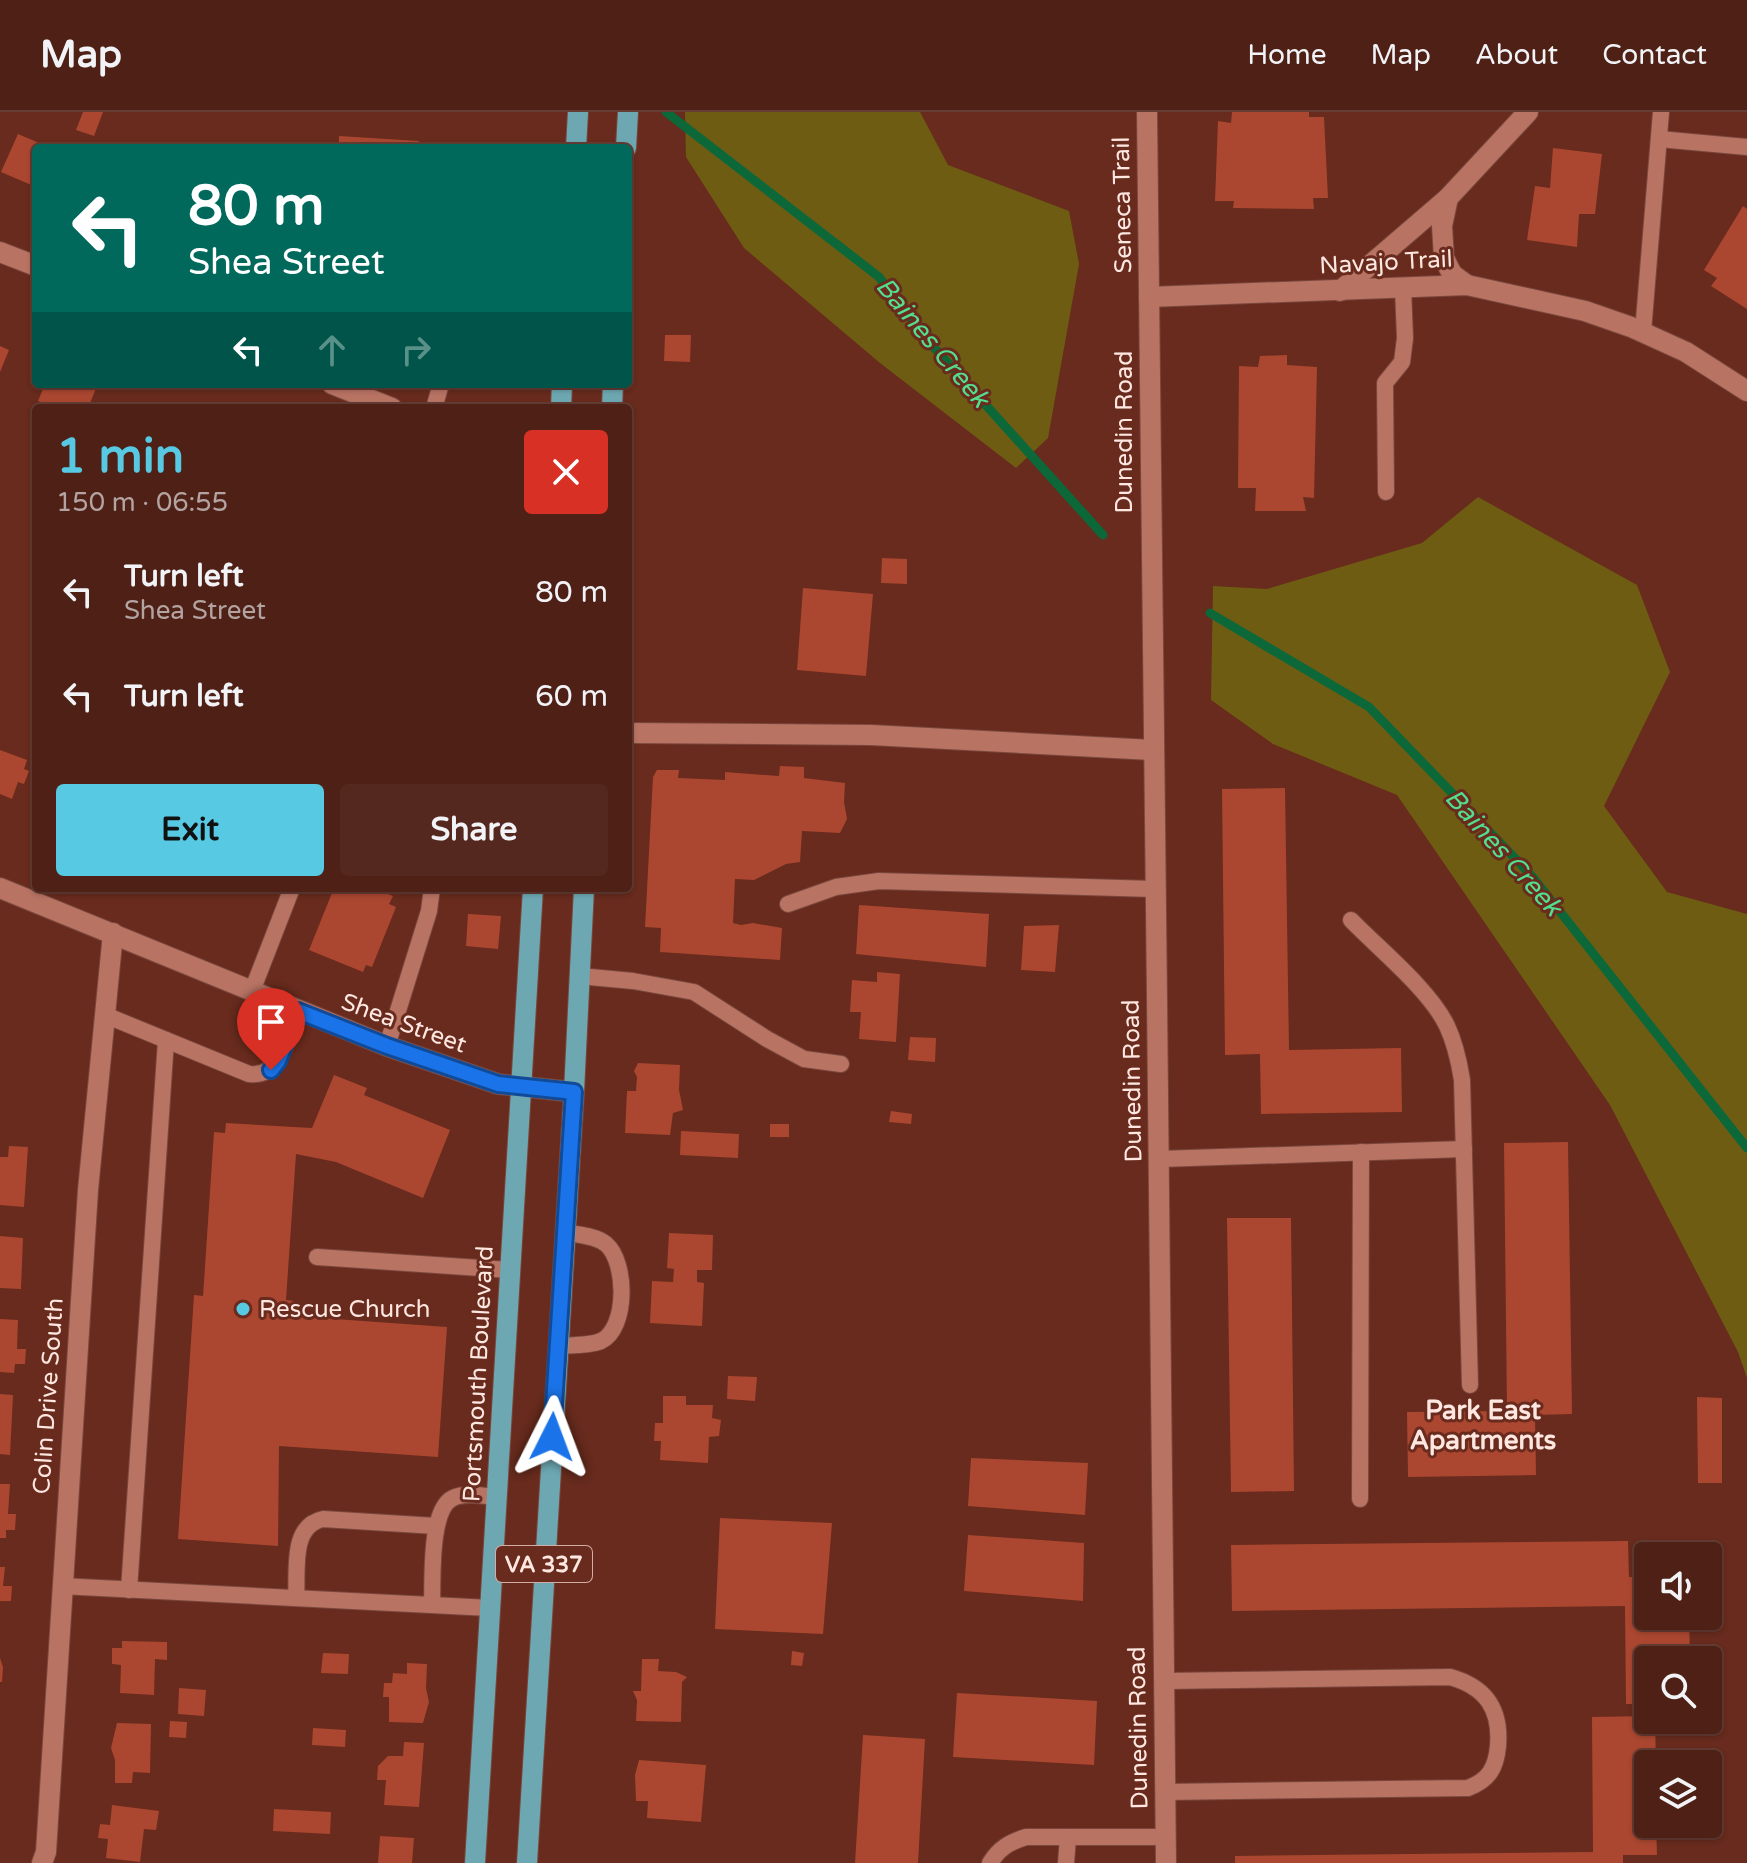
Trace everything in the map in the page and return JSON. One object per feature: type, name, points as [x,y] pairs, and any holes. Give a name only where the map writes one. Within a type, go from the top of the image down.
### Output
[{"type":"main road","points":[[576,144],[578,112]]},
{"type":"main road","points":[[626,144],[628,112]]},
{"type":"main road","name":"Portsmouth Boulevard","points":[[475,1863],[533,892]]},
{"type":"main road","name":"VA 337","points":[[527,1863],[584,892]]},
{"type":"street","name":"Seneca Trail","points":[[1147,112],[1149,297]]},
{"type":"street","points":[[1340,291],[1448,198],[1528,112]]},
{"type":"street","points":[[1448,198],[1442,226],[1444,258],[1452,274],[1467,285]]},
{"type":"street","points":[[0,252],[32,264]]},
{"type":"street","name":"Navajo Trail","points":[[1149,297],[1467,285],[1585,311],[1643,332],[1686,352],[1747,391]]},
{"type":"street","name":"Dunedin Road","points":[[1149,297],[1166,1863]]},
{"type":"street","points":[[342,388],[382,404]]},
{"type":"street","points":[[632,733],[871,735],[1152,750]]},
{"type":"street","name":"Shea Street","points":[[0,888],[387,1046],[498,1084],[574,1092]]},
{"type":"street","name":"Colin Drive South","points":[[42,1863],[46,1852],[88,1190],[113,933]]},
{"type":"lane","points":[[1643,332],[1661,112]]},
{"type":"lane","points":[[1659,139],[1747,147]]},
{"type":"lane","points":[[1386,492],[1385,383],[1402,362],[1405,338],[1403,288]]},
{"type":"lane","points":[[788,904],[836,887],[879,881],[1154,889]]},
{"type":"lane","points":[[252,991],[290,892]]},
{"type":"lane","points":[[387,1046],[429,911],[431,892]]},
{"type":"lane","points":[[1351,920],[1433,1003],[1446,1024],[1458,1054],[1462,1080],[1470,1385]]},
{"type":"lane","points":[[579,976],[633,981],[694,992],[804,1059],[841,1064]]},
{"type":"lane","points":[[105,1015],[249,1074],[260,1075],[271,1070],[278,1061],[298,1011]]},
{"type":"lane","points":[[129,1590],[166,1040]]},
{"type":"lane","points":[[1160,1159],[1464,1149]]},
{"type":"lane","points":[[1360,1499],[1361,1152]]},
{"type":"lane","points":[[557,1346],[602,1340],[610,1333],[622,1294],[617,1260],[608,1245],[597,1239],[564,1232]]},
{"type":"lane","points":[[317,1257],[510,1270]]},
{"type":"lane","points":[[432,1605],[436,1526],[442,1507],[452,1498],[466,1495],[496,1497]]},
{"type":"lane","points":[[296,1598],[300,1540],[304,1529],[312,1521],[323,1519],[436,1526]]},
{"type":"lane","points":[[61,1586],[490,1608]]},
{"type":"lane","points":[[1164,1681],[1450,1677],[1465,1681],[1481,1692],[1494,1708],[1499,1727],[1492,1772],[1482,1783],[1468,1788],[1165,1792]]},
{"type":"lane","points":[[990,1863],[1008,1843],[1026,1837],[1166,1837]]},
{"type":"lane","points":[[1066,1863],[1068,1837]]},
{"type":"shaded area","points":[[685,112],[920,112],[948,165],[1069,211],[1079,264],[1048,438],[1016,468],[880,363],[744,248],[686,157]]},
{"type":"shaded area","points":[[1478,497],[1637,585],[1670,672],[1604,806],[1667,892],[1747,914],[1747,1378],[1738,1352],[1610,1105],[1397,795],[1273,744],[1211,700],[1213,586],[1267,589],[1422,543]]},
{"type":"building","points":[[83,112],[103,112],[94,136],[76,130]]},
{"type":"building","points":[[1232,112],[1309,112],[1309,117],[1324,117],[1328,198],[1313,198],[1314,209],[1233,208],[1234,201],[1215,201],[1218,121],[1231,123]]},
{"type":"building","points":[[18,134],[42,144],[32,144],[32,185],[1,172]]},
{"type":"building","points":[[339,136],[419,141],[419,144],[339,144]]},
{"type":"building","points":[[1553,148],[1602,154],[1595,214],[1579,214],[1577,247],[1527,240],[1535,186],[1550,188]]},
{"type":"building","points":[[1743,206],[1747,209],[1747,309],[1711,286],[1717,278],[1704,270]]},
{"type":"building","points":[[665,335],[691,335],[690,362],[664,361]]},
{"type":"building","points":[[0,346],[9,350],[0,372]]},
{"type":"building","points":[[1287,355],[1287,365],[1317,367],[1314,498],[1303,497],[1306,511],[1255,511],[1256,488],[1238,488],[1239,366],[1258,367],[1260,356]]},
{"type":"building","points":[[43,388],[96,388],[90,404],[46,404],[38,401]]},
{"type":"building","points":[[882,558],[907,559],[907,584],[881,583]]},
{"type":"building","points":[[803,588],[873,594],[866,676],[797,670]]},
{"type":"building","points":[[0,750],[27,760],[24,769],[29,771],[24,784],[18,782],[12,799],[0,794]]},
{"type":"building","points":[[780,766],[804,767],[804,778],[845,783],[847,819],[840,833],[802,831],[800,862],[786,864],[754,880],[735,879],[733,923],[782,928],[780,960],[660,952],[661,928],[645,927],[653,777],[657,770],[679,770],[678,778],[725,780],[725,772],[779,776]]},
{"type":"building","points":[[1285,788],[1289,1050],[1401,1048],[1402,1112],[1261,1114],[1260,1054],[1225,1055],[1222,789]]},
{"type":"building","points":[[332,892],[383,892],[393,896],[389,904],[396,907],[372,967],[366,965],[363,972],[309,950]]},
{"type":"building","points":[[859,905],[989,914],[986,967],[856,954]]},
{"type":"building","points":[[468,914],[501,916],[498,949],[466,946]]},
{"type":"building","points":[[1059,925],[1055,972],[1021,970],[1024,926]]},
{"type":"building","points":[[877,972],[900,974],[896,1042],[859,1039],[861,1012],[850,1012],[852,980],[877,982]]},
{"type":"building","points":[[910,1037],[936,1038],[935,1062],[908,1060]]},
{"type":"building","points":[[638,1063],[680,1065],[679,1090],[683,1110],[673,1113],[670,1135],[625,1133],[627,1091],[636,1091],[634,1071]]},
{"type":"building","name":"Rescue Church","points":[[334,1075],[367,1088],[364,1095],[450,1130],[423,1198],[336,1162],[296,1154],[286,1300],[294,1301],[293,1316],[447,1327],[438,1457],[279,1446],[278,1546],[178,1539],[194,1295],[203,1296],[214,1132],[225,1133],[226,1123],[312,1128]]},
{"type":"building","points":[[891,1111],[912,1114],[911,1124],[889,1122]]},
{"type":"building","points":[[770,1124],[789,1124],[789,1137],[770,1137]]},
{"type":"building","points":[[681,1131],[739,1134],[738,1158],[680,1155]]},
{"type":"building","points":[[1568,1142],[1572,1414],[1535,1415],[1536,1475],[1408,1477],[1407,1412],[1507,1411],[1504,1143]]},
{"type":"building","points":[[9,1146],[28,1147],[24,1207],[0,1205],[0,1157],[8,1157]]},
{"type":"building","points":[[1227,1218],[1291,1218],[1294,1491],[1231,1492]]},
{"type":"building","points":[[669,1233],[713,1235],[712,1270],[697,1270],[697,1282],[704,1283],[702,1326],[650,1323],[652,1281],[673,1282],[674,1269],[667,1268]]},
{"type":"building","points":[[0,1236],[23,1238],[21,1289],[0,1288]]},
{"type":"building","points":[[0,1319],[18,1320],[17,1349],[26,1349],[25,1364],[15,1364],[14,1373],[0,1372]]},
{"type":"building","points":[[728,1376],[757,1377],[755,1401],[727,1399]]},
{"type":"building","points":[[0,1394],[13,1395],[10,1455],[0,1454]]},
{"type":"building","points":[[663,1396],[686,1396],[686,1405],[713,1405],[712,1418],[721,1420],[719,1436],[709,1437],[708,1463],[660,1460],[661,1441],[654,1441],[655,1423],[663,1423]]},
{"type":"building","points":[[1697,1397],[1722,1398],[1722,1483],[1698,1483]]},
{"type":"building","points":[[971,1458],[1088,1463],[1085,1515],[968,1506]]},
{"type":"building","points":[[0,1484],[10,1484],[8,1514],[16,1514],[15,1530],[6,1530],[6,1538],[0,1538]]},
{"type":"building","points":[[720,1518],[832,1523],[823,1634],[715,1629]]},
{"type":"building","points":[[968,1535],[1084,1543],[1083,1601],[964,1591]]},
{"type":"building","points":[[1628,1541],[1629,1577],[1634,1577],[1634,1630],[1689,1630],[1690,1646],[1634,1646],[1634,1704],[1626,1704],[1625,1606],[1232,1611],[1231,1545]]},
{"type":"building","points":[[0,1567],[5,1567],[3,1586],[12,1586],[11,1601],[0,1601]]},
{"type":"building","points":[[122,1641],[167,1642],[167,1660],[155,1659],[154,1695],[120,1693],[121,1665],[112,1664],[112,1648],[122,1648]]},
{"type":"building","points":[[792,1651],[804,1653],[802,1666],[791,1665]]},
{"type":"building","points":[[323,1653],[349,1654],[348,1674],[321,1673]]},
{"type":"building","points":[[0,1658],[3,1667],[2,1682],[0,1682]]},
{"type":"building","points":[[642,1659],[659,1659],[658,1671],[676,1672],[687,1677],[682,1682],[681,1722],[636,1721],[637,1700],[633,1691],[641,1691]]},
{"type":"building","points":[[407,1663],[427,1664],[429,1702],[423,1723],[389,1722],[389,1697],[383,1697],[384,1683],[392,1683],[393,1673],[407,1674]]},
{"type":"building","points":[[179,1688],[206,1690],[204,1716],[178,1714]]},
{"type":"building","points":[[957,1693],[1097,1701],[1094,1765],[953,1757]]},
{"type":"building","points":[[1634,1716],[1634,1734],[1655,1734],[1656,1750],[1634,1750],[1634,1838],[1656,1838],[1657,1855],[1623,1855],[1623,1863],[1235,1863],[1235,1856],[1593,1852],[1592,1717]]},
{"type":"building","points":[[170,1721],[187,1722],[186,1738],[169,1737]]},
{"type":"building","points":[[117,1723],[151,1724],[150,1773],[133,1772],[132,1783],[115,1783],[115,1760],[111,1748]]},
{"type":"building","points":[[313,1728],[346,1730],[345,1747],[312,1745]]},
{"type":"building","points":[[863,1735],[925,1739],[918,1863],[855,1863]]},
{"type":"building","points":[[404,1742],[424,1743],[419,1807],[384,1805],[386,1780],[377,1780],[378,1766],[388,1756],[403,1756]]},
{"type":"building","points":[[639,1760],[706,1765],[701,1822],[647,1818],[648,1801],[636,1801],[635,1775]]},
{"type":"building","points":[[112,1805],[159,1811],[156,1830],[144,1829],[140,1862],[106,1858],[108,1839],[98,1838],[100,1824],[110,1825]]},
{"type":"building","points":[[274,1809],[331,1812],[330,1834],[273,1831]]},
{"type":"building","points":[[380,1836],[414,1838],[412,1863],[378,1863]]},
{"type":"waterway","name":"Baines Creek","points":[[666,112],[879,277],[929,342],[1103,535]]},
{"type":"waterway","name":"Baines Creek","points":[[1210,613],[1369,707],[1531,875],[1747,1148]]},
{"type":"place","name":"Rescue Church","points":[[243,1309]]},
{"type":"district","name":"Park East Apartments","points":[[1483,1425]]},
{"type":"route","points":[[271,1070],[278,1061],[298,1011],[498,1084],[574,1092],[552,1437]]}]
